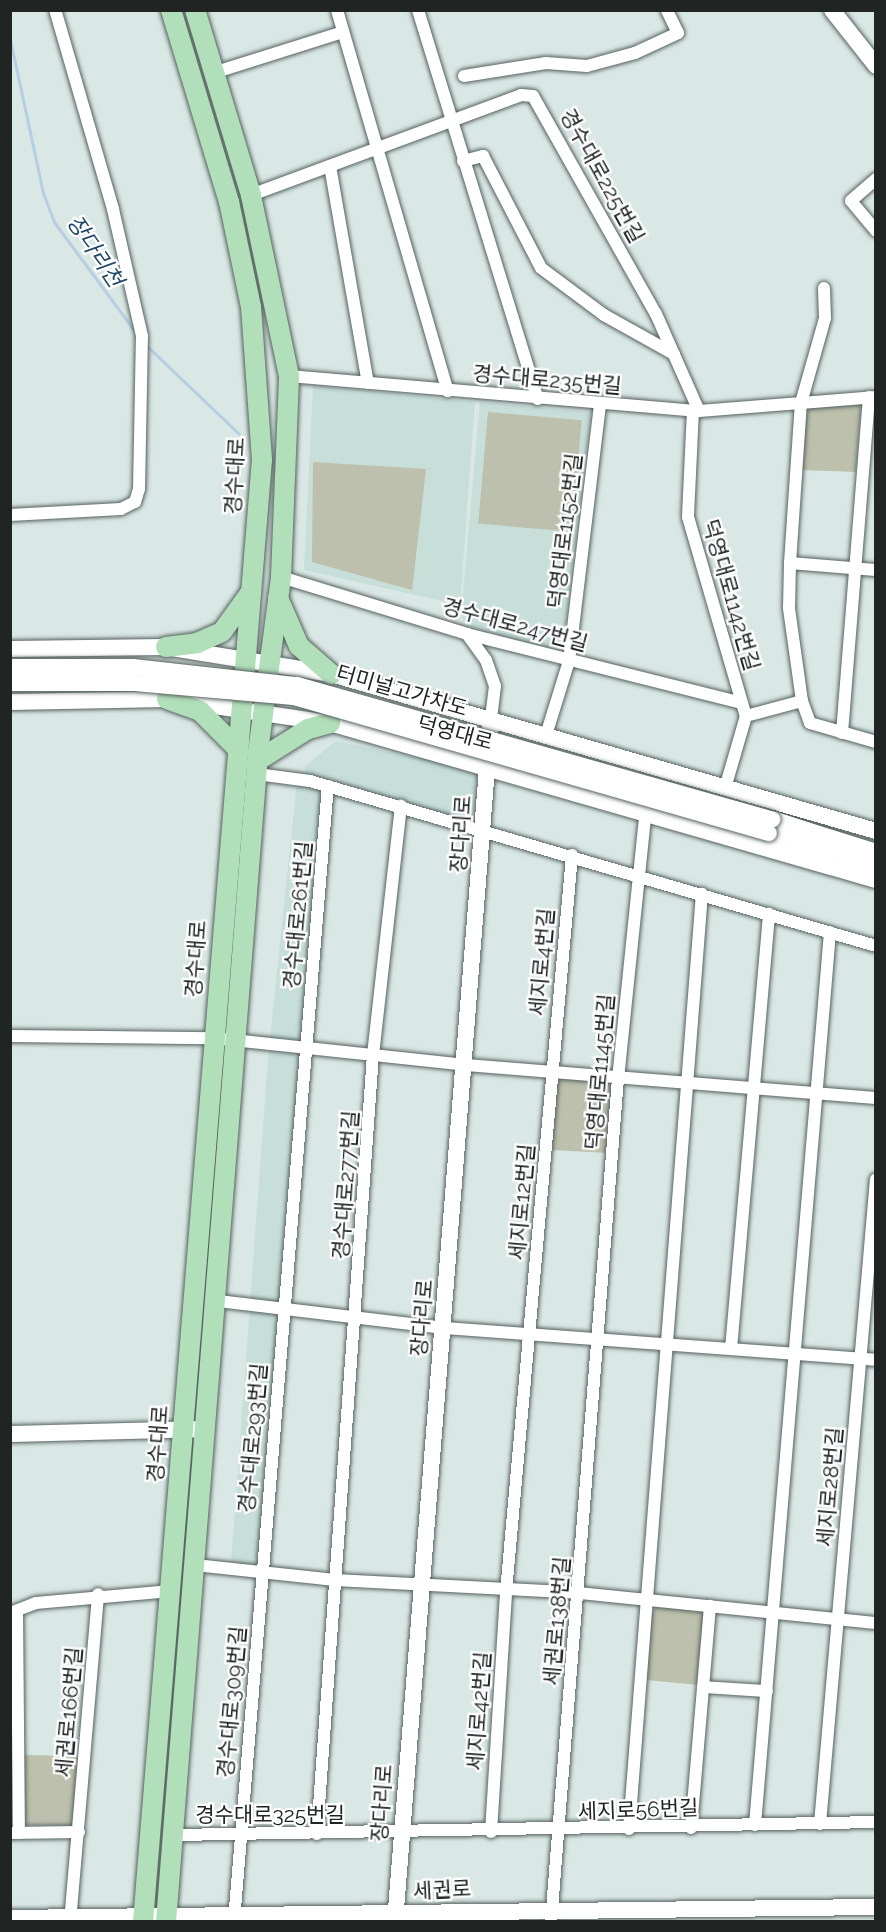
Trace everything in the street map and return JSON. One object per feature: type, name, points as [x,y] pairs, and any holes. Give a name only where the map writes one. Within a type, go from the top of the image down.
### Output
[{"type":"main road","name":"경수대로","points":[[144,1919],[184,1430],[238,707],[252,591],[262,460],[250,308],[229,202],[171,10]]},
{"type":"main road","points":[[166,1919],[175,1835],[218,1301],[234,1040],[257,767],[268,662],[281,577],[289,376],[251,195],[195,10]]},
{"type":"main road","points":[[832,10],[876,66]]},
{"type":"main road","points":[[166,647],[197,643],[222,632],[252,591]]},
{"type":"main road","points":[[278,598],[299,646],[331,674]]},
{"type":"main road","name":"덕영대로","points":[[10,649],[166,647],[331,674],[491,719],[548,732],[876,831]]},
{"type":"main road","name":"터미널고가차도","points":[[10,667],[133,667],[297,685],[771,826]]},
{"type":"main road","name":"터미널고가차도","points":[[10,683],[134,683],[294,697],[771,826]]},
{"type":"main road","points":[[167,699],[200,711],[236,747]]},
{"type":"main road","name":"덕영대로","points":[[10,702],[167,699],[263,710],[330,723],[646,810],[876,880]]},
{"type":"main road","name":"장다리로","points":[[395,1918],[485,830],[491,719]]},
{"type":"main road","points":[[257,767],[308,729],[330,723]]},
{"type":"main road","points":[[771,826],[872,857]]},
{"type":"main road","points":[[10,1434],[206,1429]]},
{"type":"main road","name":"세권로","points":[[10,1918],[395,1918],[876,1907]]},
{"type":"street","points":[[10,515],[121,509],[135,502],[142,336],[131,279],[55,10]]},
{"type":"street","points":[[337,10],[448,391]]},
{"type":"street","points":[[418,10],[538,399]]},
{"type":"street","points":[[464,76],[546,63],[587,66],[635,53],[678,33],[667,10]]},
{"type":"street","points":[[213,73],[343,32]]},
{"type":"street","name":"경수대로225번길","points":[[251,195],[521,94],[533,96],[674,354],[696,411]]},
{"type":"street","points":[[463,161],[483,156],[541,268],[604,315],[674,354]]},
{"type":"street","points":[[330,166],[368,383]]},
{"type":"street","points":[[876,179],[851,201],[876,231]]},
{"type":"street","points":[[824,288],[825,318],[801,403],[789,608],[802,701],[810,723],[876,742]]},
{"type":"street","name":"경수대로235번길","points":[[289,376],[696,411],[872,397],[842,732]]},
{"type":"street","name":"덕영대로1152번길","points":[[548,732],[569,661],[600,404]]},
{"type":"street","name":"덕영대로1142번길","points":[[696,411],[688,517],[746,716]]},
{"type":"street","points":[[790,563],[876,570]]},
{"type":"street","name":"경수대로247번길","points":[[281,577],[467,634],[741,703]]},
{"type":"street","name":"덕영대로","points":[[467,634],[486,660],[495,686],[491,719]]},
{"type":"street","points":[[726,785],[746,716],[802,701]]},
{"type":"street","points":[[257,767],[572,855],[876,946]]},
{"type":"street","name":"경수대로261번길","points":[[306,1048],[328,786]]},
{"type":"street","points":[[373,1055],[401,806]]},
{"type":"street","name":"덕영대로1145번길","points":[[598,1338],[618,1079],[646,810]]},
{"type":"street","name":"세지로4번길","points":[[552,1073],[572,855]]},
{"type":"street","points":[[629,1829],[644,1600],[667,1344],[702,894]]},
{"type":"street","points":[[731,1349],[770,914]]},
{"type":"street","points":[[755,1826],[819,1094],[830,932]]},
{"type":"street","points":[[10,1036],[214,1038],[618,1079],[876,1098]]},
{"type":"street","points":[[283,1307],[306,1048]]},
{"type":"street","name":"경수대로277번길","points":[[357,1318],[373,1055]]},
{"type":"street","name":"세지로12번길","points":[[530,1334],[552,1073]]},
{"type":"street","points":[[862,1359],[876,1179]]},
{"type":"street","points":[[218,1301],[444,1328],[876,1360]]},
{"type":"street","name":"경수대로293번길","points":[[262,1573],[283,1307]]},
{"type":"street","points":[[317,1834],[357,1318]]},
{"type":"street","points":[[506,1592],[530,1334]]},
{"type":"street","name":"세권로138번길","points":[[552,1915],[598,1338]]},
{"type":"street","name":"세지로28번길","points":[[837,1619],[862,1359]]},
{"type":"street","points":[[195,1565],[335,1580],[506,1592],[579,1593],[876,1623]]},
{"type":"street","name":"경수대로309번길","points":[[234,1919],[262,1573]]},
{"type":"street","points":[[79,1833],[15,1833],[14,1612],[98,1594],[170,1591]]},
{"type":"street","name":"세지로42번길","points":[[491,1832],[506,1592]]},
{"type":"street","name":"세권로166번길","points":[[70,1919],[98,1594]]},
{"type":"street","points":[[691,1828],[710,1606]]},
{"type":"street","points":[[820,1824],[837,1619]]},
{"type":"street","points":[[703,1686],[767,1691]]},
{"type":"street","name":"세지로56번길","points":[[402,1833],[558,1832],[876,1822]]},
{"type":"street","name":"경수대로325번길","points":[[175,1835],[402,1833]]},
{"type":"shaded area","points":[[313,385],[475,402],[460,605],[304,570]]},
{"type":"shaded area","points":[[480,402],[591,412],[562,652],[469,627],[461,616]]},
{"type":"shaded area","points":[[861,402],[856,472],[802,470],[807,407]]},
{"type":"shaded area","points":[[488,412],[582,420],[572,532],[478,524]]},
{"type":"shaded area","points":[[313,462],[426,469],[412,590],[312,562]]},
{"type":"shaded area","points":[[336,741],[477,770],[476,825],[305,777],[305,766]]},
{"type":"shaded area","points":[[297,781],[326,788],[259,1565],[231,1564],[268,1058]]},
{"type":"shaded area","points":[[562,1077],[606,1080],[612,1086],[608,1153],[552,1150],[556,1082]]},
{"type":"shaded area","points":[[657,1607],[701,1612],[704,1617],[698,1685],[646,1680],[651,1614]]},
{"type":"shaded area","points":[[22,1755],[81,1756],[80,1826],[21,1825]]},
{"type":"waterway","name":"장다리천","points":[[10,39],[43,193],[54,222],[137,334]]},
{"type":"waterway","name":"장다리천","points":[[147,346],[239,434]]}]
